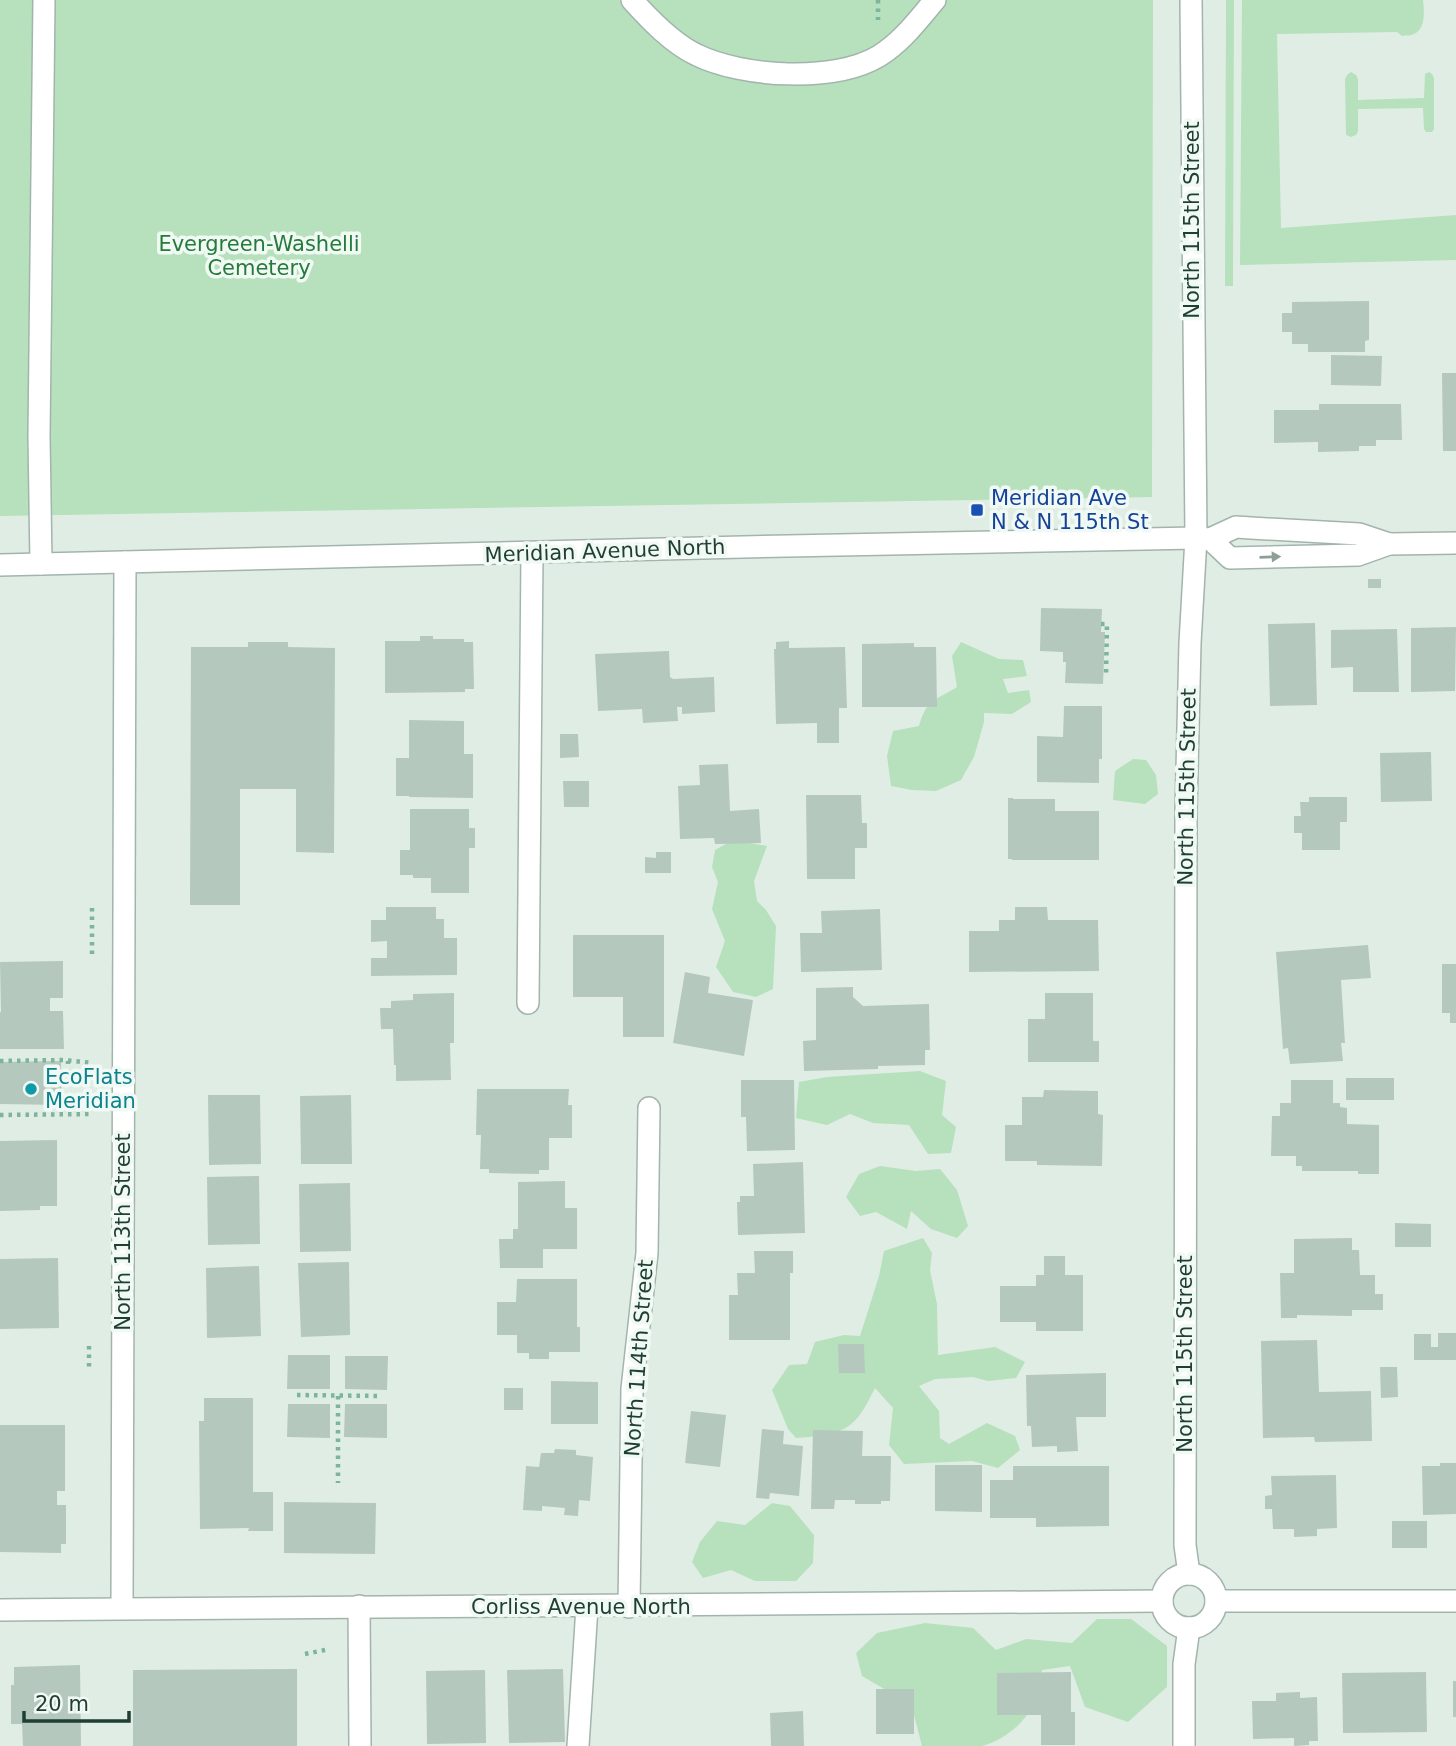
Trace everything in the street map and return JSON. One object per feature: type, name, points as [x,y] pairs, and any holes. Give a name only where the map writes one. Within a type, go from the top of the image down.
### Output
[{"type":"street","points":[[41,564],[39,436],[44,0]]},
{"type":"street","points":[[632,0],[666,33],[695,55],[750,71],[805,74],[853,67],[878,57],[906,34],[935,0]]},
{"type":"street","name":"North 115th Street","points":[[1189,1574],[1185,1545],[1186,812],[1190,643],[1203,539],[1191,0]]},
{"type":"street","name":"Meridian Avenue North","points":[[0,565],[1203,539],[1236,527],[1359,534],[1389,544]]},
{"type":"street","name":"Meridian Avenue North","points":[[1203,539],[1230,558],[1358,555],[1389,544],[1456,543]]},
{"type":"street","points":[[528,1003],[533,553]]},
{"type":"street","name":"North 113th Street","points":[[122,1608],[125,562]]},
{"type":"street","name":"North 114th Street","points":[[629,1607],[632,1389],[648,1253],[649,1108]]},
{"type":"street","points":[[1189,1574],[1196,1574],[1208,1581],[1216,1601],[1208,1620],[1189,1628],[1170,1620],[1165,1614],[1162,1601],[1165,1587],[1170,1581],[1189,1574]]},
{"type":"street","name":"Corliss Avenue North","points":[[0,1609],[359,1606],[587,1608],[1162,1601]]},
{"type":"street","points":[[1216,1601],[1456,1601]]},
{"type":"street","points":[[359,1606],[360,1746]]},
{"type":"street","points":[[578,1746],[587,1608]]},
{"type":"street","points":[[1184,1746],[1184,1664],[1189,1628]]},
{"type":"path","points":[[1101,624],[1107,624],[1106,675]]},
{"type":"path","points":[[92,908],[92,959]]},
{"type":"path","points":[[0,1061],[92,1063]]},
{"type":"path","points":[[61,1074],[68,1074],[68,1061]]},
{"type":"path","points":[[0,1115],[92,1114]]},
{"type":"path","points":[[89,1346],[89,1370]]},
{"type":"path","points":[[297,1395],[379,1396]]},
{"type":"path","points":[[338,1396],[338,1483]]},
{"type":"path","points":[[305,1654],[330,1649]]},
{"type":"green space","name":"Evergreen-Washelli Cemetery","points":[[0,0],[1153,0],[1152,497],[0,516]]},
{"type":"green space","points":[[1226,0],[1234,0],[1233,286],[1225,286]]},
{"type":"green space","points":[[1242,0],[1423,0],[1421,28],[1411,35],[1402,36],[1397,32],[1277,34],[1281,228],[1456,215],[1456,260],[1240,265]]},
{"type":"green space","points":[[1351,72],[1358,79],[1358,100],[1424,98],[1425,74],[1432,74],[1432,132],[1426,132],[1424,129],[1423,108],[1358,109],[1358,131],[1351,137],[1346,135],[1345,79]]},
{"type":"green space","points":[[961,642],[999,659],[1023,660],[1027,676],[1003,679],[1008,693],[1029,690],[1031,702],[1012,714],[984,713],[974,757],[961,780],[936,791],[891,786],[887,756],[893,731],[919,726],[929,705],[957,687],[952,656]]},
{"type":"green space","points":[[1133,759],[1146,760],[1156,775],[1158,794],[1145,804],[1113,800],[1115,771]]},
{"type":"green space","points":[[733,840],[767,846],[754,881],[757,901],[776,926],[773,989],[756,997],[733,992],[716,967],[725,941],[712,909],[718,882],[712,867],[715,850]]},
{"type":"green space","points":[[920,1071],[946,1081],[942,1115],[956,1127],[951,1153],[928,1154],[909,1125],[873,1123],[850,1114],[827,1125],[796,1118],[799,1082],[827,1077]]},
{"type":"green space","points":[[880,1166],[916,1171],[940,1169],[957,1190],[968,1226],[957,1238],[931,1229],[911,1211],[907,1229],[876,1212],[860,1216],[846,1197],[859,1174]]},
{"type":"green space","points":[[923,1238],[932,1253],[930,1270],[937,1304],[938,1355],[995,1347],[1025,1362],[1016,1378],[988,1381],[973,1377],[935,1379],[919,1386],[939,1411],[940,1438],[949,1444],[987,1423],[1015,1436],[1020,1450],[998,1468],[972,1461],[904,1464],[889,1445],[893,1408],[875,1388],[861,1413],[845,1428],[824,1435],[796,1438],[788,1429],[772,1390],[789,1365],[807,1364],[815,1342],[844,1335],[860,1336],[884,1251]]},
{"type":"green space","points":[[772,1503],[790,1506],[814,1535],[813,1563],[796,1581],[755,1581],[731,1570],[703,1578],[692,1562],[700,1542],[717,1521],[745,1525]]},
{"type":"green space","points":[[1097,1619],[1131,1619],[1167,1646],[1167,1687],[1128,1722],[1085,1707],[1070,1666],[1042,1670],[1035,1700],[1027,1715],[1004,1737],[982,1746],[922,1746],[909,1696],[898,1697],[862,1676],[856,1653],[877,1633],[925,1623],[973,1628],[996,1650],[1026,1639],[1072,1643]]},
{"type":"building","points":[[1369,301],[1369,340],[1365,341],[1365,352],[1308,352],[1308,344],[1292,344],[1292,332],[1282,332],[1282,313],[1292,313],[1292,302]]},
{"type":"building","points":[[1331,355],[1382,356],[1381,386],[1331,385]]},
{"type":"building","points":[[1442,373],[1456,373],[1456,451],[1443,451]]},
{"type":"building","points":[[1319,404],[1401,404],[1402,440],[1376,440],[1376,446],[1359,446],[1359,451],[1318,452],[1318,442],[1274,443],[1274,410],[1319,410]]},
{"type":"building","points":[[1368,579],[1381,579],[1381,588],[1368,588]]},
{"type":"building","points":[[1041,608],[1102,609],[1101,632],[1105,632],[1103,684],[1065,683],[1066,662],[1063,662],[1063,652],[1040,651]]},
{"type":"building","points":[[1315,623],[1317,705],[1270,706],[1268,624]]},
{"type":"building","points":[[1456,627],[1455,691],[1411,692],[1411,628]]},
{"type":"building","points":[[1397,629],[1399,692],[1353,692],[1353,667],[1331,668],[1331,630]]},
{"type":"building","points":[[420,636],[473,642],[474,689],[465,689],[465,692],[385,693],[385,641],[420,641]]},
{"type":"building","points":[[789,641],[789,648],[845,647],[847,708],[839,708],[839,743],[817,743],[817,723],[776,724],[774,649],[776,642]]},
{"type":"building","points":[[248,642],[288,642],[288,647],[335,648],[334,853],[296,852],[296,789],[240,789],[240,905],[190,905],[191,647],[248,647]]},
{"type":"building","points":[[914,643],[914,647],[936,647],[937,707],[862,707],[862,644]]},
{"type":"building","points":[[669,651],[670,677],[673,679],[714,677],[715,712],[682,714],[682,707],[677,707],[678,721],[643,723],[642,709],[598,711],[595,654]]},
{"type":"building","points":[[1064,706],[1102,706],[1099,783],[1037,782],[1037,736],[1063,737]]},
{"type":"building","points":[[409,720],[464,721],[464,754],[473,754],[473,798],[396,796],[396,758],[409,758]]},
{"type":"building","points":[[560,734],[578,734],[579,757],[560,758]]},
{"type":"building","points":[[1431,752],[1432,801],[1381,802],[1380,753]]},
{"type":"building","points":[[728,764],[730,811],[759,809],[761,843],[715,844],[714,838],[680,839],[678,786],[700,785],[699,765]]},
{"type":"building","points":[[563,781],[589,781],[589,807],[564,807]]},
{"type":"building","points":[[806,795],[861,795],[862,823],[867,823],[867,848],[855,848],[855,879],[807,879]]},
{"type":"building","points":[[1309,797],[1347,797],[1347,822],[1340,822],[1340,850],[1302,850],[1302,833],[1294,833],[1294,816],[1301,816],[1300,802],[1309,802]]},
{"type":"building","points":[[1008,798],[1055,799],[1055,811],[1099,811],[1099,860],[1008,859]]},
{"type":"building","points":[[410,809],[469,809],[469,828],[475,828],[475,848],[469,848],[469,893],[431,893],[431,878],[400,875],[400,850],[410,850]]},
{"type":"building","points":[[656,852],[671,852],[671,873],[645,873],[645,857],[656,858]]},
{"type":"building","points":[[386,907],[436,907],[436,919],[444,919],[444,938],[457,938],[457,975],[371,976],[371,958],[387,958],[387,941],[371,942],[371,920],[386,920]]},
{"type":"building","points":[[1015,907],[1047,907],[1048,920],[1098,920],[1099,971],[969,972],[969,931],[999,931],[999,920],[1015,920]]},
{"type":"building","points":[[880,909],[882,970],[801,972],[800,933],[822,933],[821,911]]},
{"type":"building","points":[[573,935],[664,935],[664,1037],[623,1037],[623,997],[573,997]]},
{"type":"building","points":[[1368,945],[1371,978],[1341,980],[1345,1043],[1341,1043],[1343,1061],[1290,1064],[1288,1048],[1283,1049],[1276,952]]},
{"type":"building","points":[[63,961],[63,998],[50,998],[50,1011],[63,1011],[64,1049],[0,1049],[0,962]]},
{"type":"building","points":[[1442,964],[1456,964],[1456,1023],[1450,1023],[1450,1013],[1442,1013]]},
{"type":"building","points":[[685,972],[710,977],[708,993],[753,1000],[744,1056],[673,1043]]},
{"type":"building","points":[[853,987],[853,997],[863,1006],[929,1004],[930,1050],[925,1050],[925,1065],[804,1071],[803,1041],[816,1040],[816,988]]},
{"type":"building","points":[[454,993],[454,1043],[450,1043],[451,1080],[396,1081],[393,1029],[381,1029],[380,1008],[391,1008],[391,1001],[413,1000],[413,994]]},
{"type":"building","points":[[1045,993],[1093,993],[1093,1041],[1099,1041],[1099,1062],[1028,1062],[1028,1019],[1045,1019]]},
{"type":"building","name":"EcoFlats Meridian","points":[[61,1061],[62,1105],[0,1104],[0,1062]]},
{"type":"building","points":[[1346,1078],[1394,1078],[1394,1100],[1346,1100]]},
{"type":"building","points":[[741,1080],[794,1080],[795,1150],[747,1151],[746,1117],[741,1117]]},
{"type":"building","points":[[1291,1080],[1333,1080],[1333,1103],[1340,1103],[1340,1107],[1347,1108],[1347,1124],[1379,1125],[1379,1174],[1358,1174],[1358,1171],[1302,1171],[1302,1166],[1296,1166],[1296,1156],[1271,1156],[1272,1116],[1280,1116],[1280,1103],[1291,1103]]},
{"type":"building","points":[[477,1089],[569,1089],[572,1138],[549,1138],[549,1170],[539,1170],[539,1174],[489,1173],[489,1169],[480,1169],[481,1135],[476,1135]]},
{"type":"building","points":[[1044,1090],[1098,1091],[1098,1114],[1103,1115],[1102,1166],[1037,1165],[1037,1161],[1005,1161],[1005,1125],[1022,1125],[1022,1097],[1043,1097]]},
{"type":"building","points":[[208,1095],[260,1095],[261,1164],[209,1165]]},
{"type":"building","points":[[351,1095],[352,1164],[301,1164],[300,1096]]},
{"type":"building","points":[[57,1140],[57,1206],[40,1206],[40,1210],[0,1211],[0,1141]]},
{"type":"building","points":[[803,1162],[805,1233],[738,1235],[737,1202],[740,1202],[740,1196],[754,1196],[753,1164]]},
{"type":"building","points":[[259,1176],[260,1244],[208,1245],[207,1177]]},
{"type":"building","points":[[565,1181],[565,1208],[577,1208],[577,1249],[543,1249],[543,1268],[500,1268],[499,1239],[513,1239],[513,1229],[518,1229],[518,1182]]},
{"type":"building","points":[[350,1183],[351,1251],[300,1252],[299,1184]]},
{"type":"building","points":[[1395,1223],[1431,1224],[1431,1247],[1395,1247]]},
{"type":"building","points":[[1352,1238],[1352,1250],[1359,1250],[1360,1275],[1375,1275],[1375,1294],[1383,1294],[1383,1310],[1352,1310],[1352,1316],[1297,1315],[1297,1318],[1281,1318],[1280,1273],[1294,1273],[1294,1239]]},
{"type":"building","points":[[754,1251],[793,1251],[793,1273],[790,1273],[790,1340],[729,1340],[729,1295],[738,1295],[737,1273],[755,1273]]},
{"type":"building","points":[[1044,1256],[1065,1256],[1065,1275],[1083,1275],[1083,1331],[1036,1331],[1036,1322],[1000,1322],[1000,1286],[1036,1286],[1036,1275],[1044,1275]]},
{"type":"building","points":[[58,1258],[59,1328],[0,1329],[0,1259]]},
{"type":"building","points":[[349,1262],[350,1335],[301,1337],[298,1263]]},
{"type":"building","points":[[259,1266],[261,1336],[207,1338],[206,1268]]},
{"type":"building","points":[[517,1279],[577,1279],[580,1352],[549,1352],[549,1359],[529,1359],[529,1353],[517,1353],[517,1335],[497,1335],[497,1302],[516,1302]]},
{"type":"building","points":[[1438,1333],[1456,1333],[1456,1360],[1414,1360],[1414,1334],[1431,1334],[1431,1347],[1438,1347]]},
{"type":"building","points":[[1317,1340],[1319,1392],[1371,1391],[1372,1441],[1315,1442],[1314,1437],[1263,1438],[1261,1341]]},
{"type":"building","points":[[838,1344],[864,1344],[865,1373],[839,1373]]},
{"type":"building","points":[[288,1355],[330,1355],[330,1389],[287,1389]]},
{"type":"building","points":[[345,1356],[388,1356],[387,1390],[345,1389]]},
{"type":"building","points":[[1380,1367],[1397,1367],[1398,1397],[1381,1398]]},
{"type":"building","points":[[1106,1373],[1106,1417],[1076,1417],[1078,1451],[1057,1452],[1057,1446],[1032,1447],[1031,1426],[1027,1426],[1026,1375]]},
{"type":"building","points":[[551,1381],[598,1382],[598,1424],[551,1424]]},
{"type":"building","points":[[504,1388],[523,1388],[523,1410],[504,1410]]},
{"type":"building","points":[[204,1398],[253,1398],[253,1492],[273,1492],[273,1531],[248,1531],[249,1528],[200,1529],[199,1421],[204,1421]]},
{"type":"building","points":[[288,1404],[330,1404],[330,1438],[287,1437]]},
{"type":"building","points":[[345,1404],[387,1404],[387,1438],[344,1437]]},
{"type":"building","points":[[691,1411],[726,1415],[720,1467],[685,1463]]},
{"type":"building","points":[[0,1425],[65,1425],[65,1491],[57,1491],[57,1505],[66,1505],[66,1544],[61,1544],[61,1553],[0,1552]]},
{"type":"building","points":[[762,1429],[784,1431],[783,1444],[803,1446],[799,1496],[770,1493],[769,1499],[756,1498]]},
{"type":"building","points":[[813,1430],[863,1431],[862,1456],[891,1456],[890,1501],[881,1501],[881,1504],[855,1504],[855,1500],[835,1500],[834,1509],[811,1509]]},
{"type":"building","points":[[555,1449],[576,1450],[576,1455],[593,1457],[590,1501],[579,1500],[578,1516],[564,1515],[565,1508],[542,1506],[542,1511],[523,1510],[526,1466],[539,1467],[541,1453],[554,1453]]},
{"type":"building","points":[[1440,1463],[1456,1463],[1456,1514],[1423,1515],[1422,1466],[1440,1466]]},
{"type":"building","points":[[935,1465],[982,1465],[982,1512],[935,1511]]},
{"type":"building","points":[[1013,1466],[1109,1466],[1109,1526],[1036,1527],[1036,1518],[990,1518],[990,1480],[1013,1480]]},
{"type":"building","points":[[1336,1475],[1337,1528],[1317,1529],[1317,1536],[1294,1537],[1294,1529],[1273,1529],[1272,1509],[1265,1509],[1265,1496],[1272,1495],[1271,1476]]},
{"type":"building","points":[[284,1502],[376,1503],[375,1554],[284,1553]]},
{"type":"building","points":[[1392,1521],[1427,1521],[1427,1548],[1392,1548]]},
{"type":"building","points":[[80,1665],[81,1746],[23,1746],[22,1724],[11,1724],[14,1667]]},
{"type":"building","points":[[297,1669],[297,1746],[133,1746],[133,1670]]},
{"type":"building","points":[[563,1669],[565,1742],[509,1743],[507,1670]]},
{"type":"building","points":[[485,1670],[486,1743],[427,1744],[426,1671]]},
{"type":"building","points":[[1071,1672],[1071,1712],[1075,1712],[1075,1745],[1041,1745],[1041,1715],[997,1715],[997,1673]]},
{"type":"building","points":[[1426,1672],[1427,1732],[1343,1733],[1342,1673]]},
{"type":"building","points":[[1453,1681],[1456,1681],[1456,1717],[1453,1717]]},
{"type":"building","points":[[876,1689],[914,1689],[914,1734],[876,1734]]},
{"type":"building","points":[[1300,1692],[1300,1698],[1317,1697],[1318,1741],[1294,1746],[1294,1738],[1253,1739],[1252,1701],[1276,1701],[1276,1693]]},
{"type":"building","points":[[803,1711],[804,1746],[771,1746],[770,1713]]},
{"type":"place","name":"Meridian Ave N & N 115th St","points":[[977,510]]},
{"type":"place","name":"EcoFlats Meridian","points":[[31,1089]]}]
